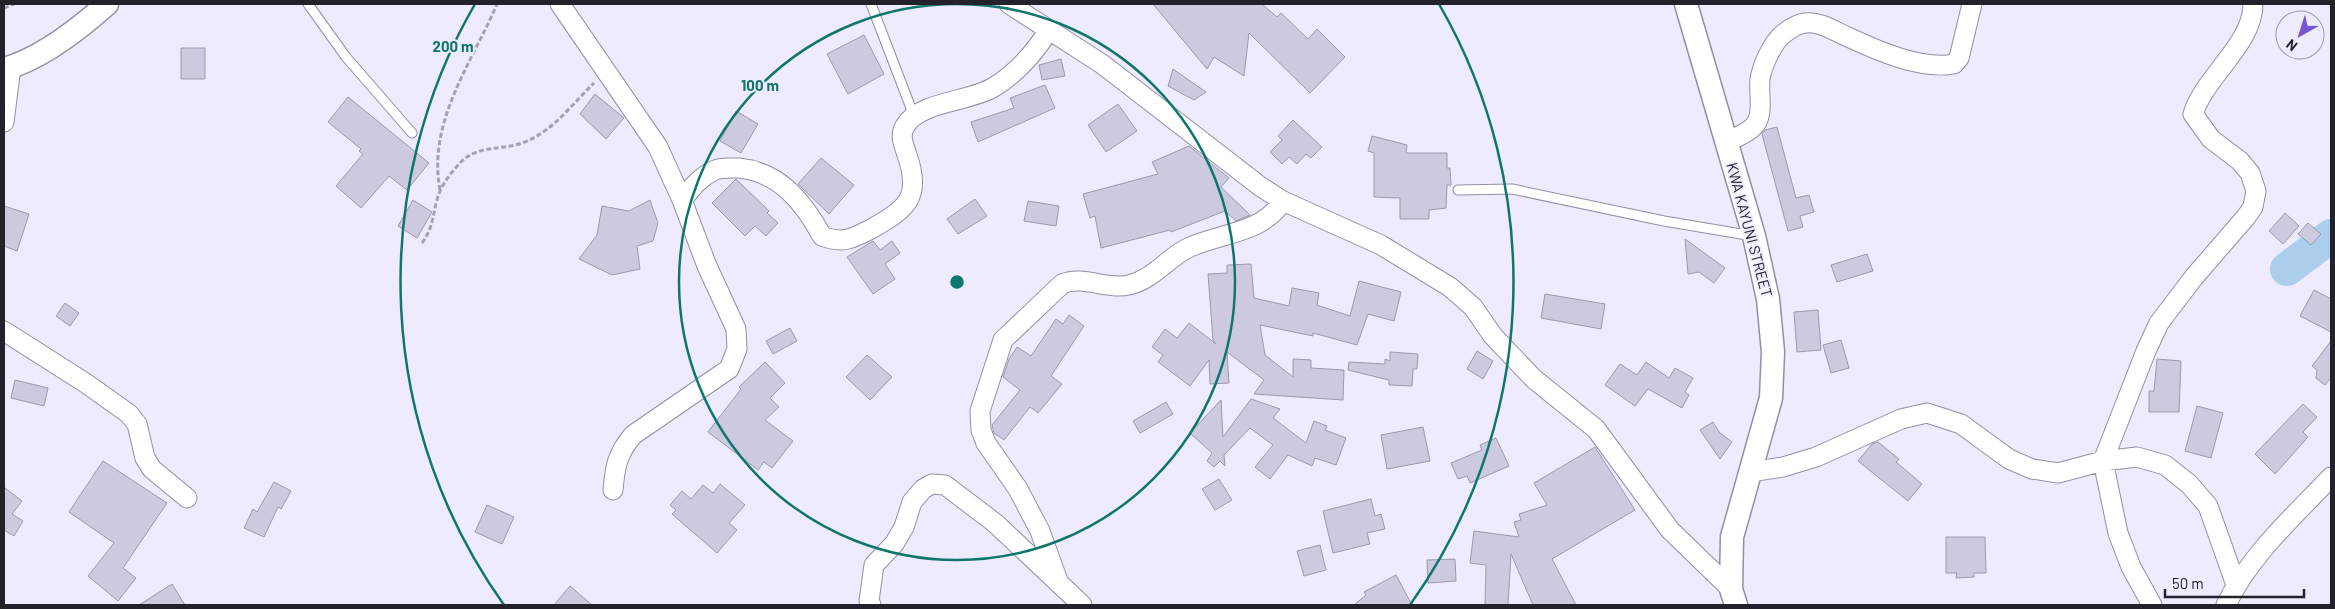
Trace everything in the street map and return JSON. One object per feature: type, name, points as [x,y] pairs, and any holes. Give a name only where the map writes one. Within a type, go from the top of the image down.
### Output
[{"type":"street","points":[[4,122],[8,68],[51,46],[82,26],[107,4]]},
{"type":"street","points":[[560,4],[658,147],[682,200],[707,266],[736,329],[737,349],[733,362],[721,376],[633,435],[621,450],[615,468],[612,490]]},
{"type":"street","points":[[1009,4],[1102,64],[1199,141],[1283,201],[1381,245],[1450,287],[1473,307],[1493,336],[1534,379],[1596,429],[1670,530],[1734,597]]},
{"type":"street","name":"KWA KAYUNI STREET","points":[[1686,4],[1754,236],[1768,299],[1773,352],[1771,398],[1732,537],[1734,597]]},
{"type":"street","points":[[1726,142],[1748,130],[1758,120],[1760,78],[1780,37],[1791,29],[1805,23],[1819,24],[1859,42],[1920,64],[1941,66],[1954,64],[1959,58],[1972,4]]},
{"type":"street","points":[[2152,605],[2131,568],[2118,533],[2103,461],[2146,351],[2159,323],[2194,277],[2253,207],[2256,192],[2250,173],[2240,161],[2211,139],[2193,114],[2204,90],[2236,47],[2250,24],[2253,4]]},
{"type":"street","points":[[682,200],[700,179],[714,170],[746,169],[766,175],[790,190],[803,204],[822,236],[842,242],[849,240],[872,228],[907,204],[913,191],[913,180],[907,154],[902,144],[902,135],[905,126],[914,116],[923,110],[973,96],[994,87],[1035,52],[1049,30]]},
{"type":"street","points":[[1058,581],[1040,530],[1018,489],[994,455],[981,430],[980,411],[1003,340],[1062,284],[1072,280],[1108,287],[1128,285],[1145,280],[1189,248],[1230,235],[1274,215],[1283,201]]},
{"type":"street","points":[[4,332],[87,384],[129,414],[136,424],[145,458],[152,469],[163,481],[187,498]]},
{"type":"street","points":[[1751,472],[1783,467],[1816,457],[1901,419],[1927,413],[1962,424],[2009,458],[2032,469],[2058,473],[2103,461],[2137,458],[2165,465],[2189,484],[2208,506],[2236,585]]},
{"type":"street","points":[[2226,605],[2236,585],[2254,559],[2331,476]]},
{"type":"street","points":[[871,605],[869,601],[874,566],[894,544],[904,527],[912,502],[923,489],[932,484],[945,485],[994,523],[1082,605]]},
{"type":"lane","points":[[308,4],[346,57],[412,133]]},
{"type":"lane","points":[[871,4],[914,116]]},
{"type":"lane","points":[[1458,190],[1512,189],[1664,221],[1754,236]]},
{"type":"path","points":[[4,8],[14,4]]},
{"type":"path","points":[[422,243],[434,219],[440,190],[437,173],[438,155],[448,108],[497,4]]},
{"type":"path","points":[[440,190],[456,168],[473,154],[490,148],[516,145],[537,136],[567,111],[607,71]]},
{"type":"building","points":[[1153,4],[1262,4],[1277,17],[1281,13],[1308,39],[1317,29],[1345,57],[1310,93],[1249,33],[1244,76],[1214,57],[1207,69]]},
{"type":"building","points":[[864,35],[884,74],[848,94],[827,54]]},
{"type":"building","points":[[181,48],[205,48],[205,79],[181,79]]},
{"type":"building","points":[[1061,59],[1065,76],[1042,80],[1039,65]]},
{"type":"building","points":[[1173,69],[1206,92],[1194,100],[1168,86]]},
{"type":"building","points":[[1045,85],[1055,108],[978,142],[971,122],[1014,108],[1010,98]]},
{"type":"building","points":[[595,94],[624,118],[606,139],[580,114]]},
{"type":"building","points":[[348,97],[429,163],[407,190],[389,176],[361,208],[336,186],[363,154],[359,151],[361,149],[328,122]]},
{"type":"building","points":[[1118,104],[1137,131],[1106,152],[1088,125]]},
{"type":"building","points":[[736,111],[758,124],[741,153],[720,141]]},
{"type":"building","points":[[1293,120],[1322,147],[1311,158],[1306,154],[1297,164],[1289,157],[1282,164],[1270,152],[1282,140],[1278,136]]},
{"type":"building","points":[[1777,127],[1796,198],[1809,195],[1814,212],[1800,216],[1803,227],[1788,231],[1762,134],[1765,130]]},
{"type":"building","points":[[1372,136],[1407,145],[1406,153],[1447,153],[1447,168],[1450,168],[1451,185],[1447,185],[1446,208],[1429,210],[1429,219],[1400,219],[1400,198],[1374,197],[1374,153],[1368,151]]},
{"type":"building","points":[[1189,146],[1229,178],[1221,187],[1250,215],[1236,221],[1225,211],[1171,232],[1170,230],[1101,248],[1095,216],[1090,218],[1083,194],[1158,174],[1152,162]]},
{"type":"building","points":[[821,158],[854,185],[829,214],[798,184]]},
{"type":"building","points":[[736,179],[769,211],[767,213],[778,223],[766,236],[755,226],[745,236],[712,203]]},
{"type":"building","points":[[975,199],[987,216],[958,234],[947,219]]},
{"type":"building","points":[[413,200],[432,212],[417,238],[398,226]]},
{"type":"building","points":[[650,200],[658,223],[653,241],[637,246],[640,269],[612,275],[579,259],[597,235],[602,206],[629,211]]},
{"type":"building","points":[[1028,201],[1059,206],[1056,226],[1024,221]]},
{"type":"building","points":[[4,206],[29,214],[17,251],[4,246]]},
{"type":"building","points":[[2285,213],[2299,226],[2283,244],[2269,231]]},
{"type":"building","points":[[2308,223],[2321,234],[2311,245],[2298,234]]},
{"type":"building","points":[[1685,239],[1725,268],[1714,283],[1699,272],[1688,274]]},
{"type":"building","points":[[873,241],[880,250],[892,241],[900,253],[885,264],[895,279],[873,294],[847,257]]},
{"type":"building","points":[[1867,254],[1873,271],[1837,282],[1831,265]]},
{"type":"building","points":[[1251,264],[1254,298],[1289,306],[1292,288],[1319,293],[1317,305],[1350,316],[1359,281],[1401,292],[1394,321],[1368,314],[1357,345],[1313,333],[1313,336],[1260,325],[1265,355],[1293,377],[1293,359],[1311,360],[1311,368],[1344,370],[1343,400],[1254,394],[1264,380],[1227,352],[1229,383],[1210,384],[1209,360],[1190,386],[1158,362],[1163,355],[1152,347],[1165,329],[1177,338],[1189,323],[1216,344],[1213,340],[1208,274],[1227,273],[1227,265]]},
{"type":"building","points":[[2314,290],[2331,299],[2331,332],[2300,316]]},
{"type":"building","points":[[1545,294],[1605,304],[1601,329],[1541,318]]},
{"type":"building","points":[[65,303],[79,313],[70,326],[56,316]]},
{"type":"building","points":[[1818,310],[1821,350],[1797,352],[1794,312]]},
{"type":"building","points":[[1069,315],[1084,326],[1051,376],[1062,384],[1038,413],[1030,407],[1004,440],[994,433],[992,425],[1020,390],[1003,377],[1009,359],[1017,347],[1031,356],[1056,319],[1063,324]]},
{"type":"building","points":[[790,328],[797,341],[773,354],[766,341]]},
{"type":"building","points":[[1841,340],[1849,368],[1831,373],[1823,345]]},
{"type":"building","points":[[2331,341],[2331,380],[2325,385],[2316,378],[2317,370],[2312,366]]},
{"type":"building","points":[[1477,351],[1493,361],[1483,379],[1467,369]]},
{"type":"building","points":[[1390,352],[1418,354],[1417,369],[1413,369],[1412,386],[1389,385],[1389,380],[1348,370],[1349,362],[1385,364],[1385,359],[1390,361]]},
{"type":"building","points":[[867,355],[892,377],[870,400],[846,377]]},
{"type":"building","points":[[2157,359],[2181,361],[2179,412],[2149,412],[2149,391],[2154,391]]},
{"type":"building","points":[[765,362],[785,383],[770,398],[779,407],[765,420],[793,441],[772,468],[764,462],[758,470],[708,432],[741,389],[739,387]]},
{"type":"building","points":[[1646,362],[1669,378],[1675,368],[1693,378],[1685,392],[1689,395],[1682,408],[1648,389],[1635,406],[1605,385],[1620,364],[1637,375]]},
{"type":"building","points":[[15,380],[48,388],[44,406],[11,398]]},
{"type":"building","points":[[1251,399],[1280,409],[1273,418],[1306,443],[1314,421],[1327,426],[1325,430],[1346,438],[1336,465],[1315,458],[1312,466],[1288,455],[1270,479],[1255,467],[1273,445],[1250,428],[1224,455],[1225,466],[1220,461],[1214,467],[1207,461],[1212,453],[1190,433],[1221,400],[1223,437]]},
{"type":"building","points":[[1166,402],[1173,414],[1140,433],[1133,421]]},
{"type":"building","points":[[2303,404],[2317,417],[2303,432],[2308,437],[2275,474],[2255,454]]},
{"type":"building","points":[[2197,406],[2223,413],[2211,458],[2185,451]]},
{"type":"building","points":[[1713,422],[1719,432],[1732,442],[1720,459],[1700,430]]},
{"type":"building","points":[[1423,427],[1430,461],[1387,469],[1381,435]]},
{"type":"building","points":[[1496,438],[1509,466],[1470,483],[1467,476],[1458,479],[1451,463],[1482,450],[1480,445]]},
{"type":"building","points":[[1878,442],[1899,459],[1896,462],[1922,484],[1908,501],[1858,461],[1872,444]]},
{"type":"building","points":[[1595,447],[1635,510],[1552,559],[1576,605],[1533,605],[1511,554],[1508,605],[1485,605],[1486,565],[1470,563],[1474,531],[1519,537],[1514,522],[1521,520],[1519,514],[1547,505],[1534,483]]},
{"type":"building","points":[[103,461],[167,503],[123,568],[136,578],[118,601],[88,576],[114,543],[69,512]]},
{"type":"building","points":[[1219,479],[1232,500],[1215,510],[1202,489]]},
{"type":"building","points":[[274,482],[291,491],[281,509],[278,507],[264,537],[244,528],[253,509],[257,512]]},
{"type":"building","points":[[720,484],[745,505],[729,523],[737,530],[717,553],[672,514],[676,510],[670,505],[682,491],[691,499],[703,485],[713,493]]},
{"type":"building","points":[[4,487],[22,501],[12,514],[23,521],[14,536],[4,530]]},
{"type":"building","points":[[1371,499],[1375,516],[1381,514],[1385,529],[1367,533],[1370,544],[1333,553],[1323,511]]},
{"type":"building","points":[[487,505],[514,517],[502,544],[475,532]]},
{"type":"building","points":[[1946,537],[1985,537],[1986,573],[1974,573],[1974,577],[1956,578],[1957,573],[1946,573]]},
{"type":"building","points":[[1320,545],[1326,570],[1304,576],[1297,551]]},
{"type":"building","points":[[1455,559],[1456,581],[1428,583],[1427,560]]},
{"type":"building","points":[[1396,575],[1412,605],[1354,605],[1366,595],[1364,592]]},
{"type":"building","points":[[172,584],[185,605],[139,605]]},
{"type":"building","points":[[570,586],[592,605],[554,605]]},
{"type":"waterway","points":[[2287,269],[2331,236]]}]
